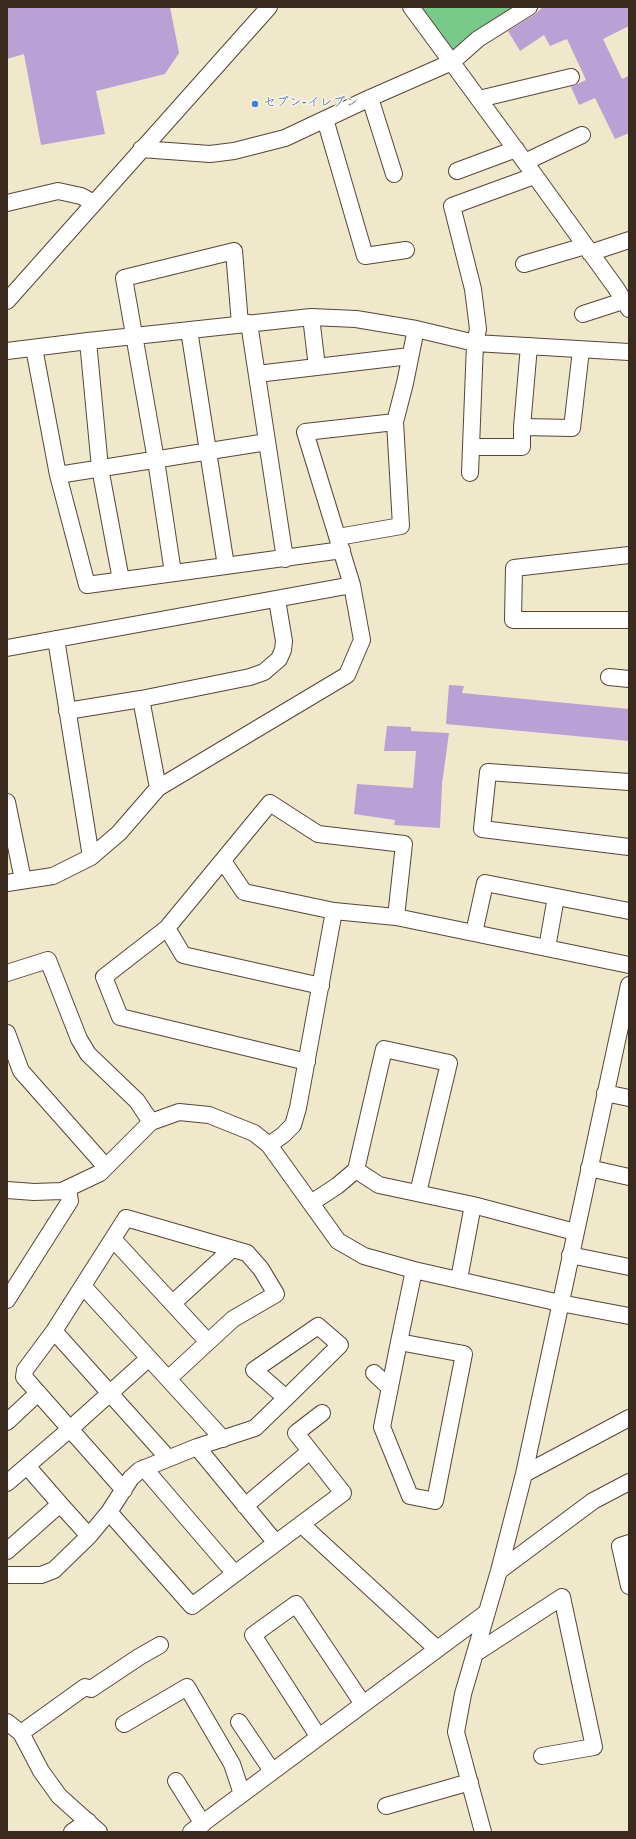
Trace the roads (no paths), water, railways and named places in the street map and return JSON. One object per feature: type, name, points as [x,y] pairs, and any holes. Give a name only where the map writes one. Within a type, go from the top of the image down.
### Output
[{"type":"street","points":[[7,301],[268,7]]},
{"type":"street","points":[[411,7],[587,249],[624,295],[583,314]]},
{"type":"street","points":[[141,149],[193,154],[234,150],[285,138],[452,62],[478,39],[529,7]]},
{"type":"street","points":[[479,99],[571,77]]},
{"type":"street","points":[[370,98],[394,174]]},
{"type":"street","points":[[325,119],[365,256],[406,250]]},
{"type":"street","points":[[457,171],[520,156],[582,135]]},
{"type":"street","points":[[470,473],[475,343],[478,329],[473,288],[452,206],[534,176]]},
{"type":"street","points":[[7,203],[58,191],[81,196],[94,203]]},
{"type":"street","points":[[524,264],[629,240]]},
{"type":"street","points":[[173,573],[156,460],[124,278],[234,251],[244,324],[257,374],[285,559]]},
{"type":"street","points":[[311,317],[317,367]]},
{"type":"street","points":[[7,351],[311,317],[356,319],[416,329],[475,343],[629,352]]},
{"type":"street","points":[[34,348],[58,475],[87,585],[285,559],[401,526],[395,422],[416,329]]},
{"type":"street","points":[[189,330],[226,566]]},
{"type":"street","points":[[88,341],[100,468],[121,580]]},
{"type":"street","points":[[472,446],[522,447],[522,427],[529,346]]},
{"type":"street","points":[[522,427],[572,428],[581,350]]},
{"type":"street","points":[[257,374],[410,356]]},
{"type":"street","points":[[7,802],[15,882],[53,876],[91,857],[119,832],[158,788],[346,675],[362,640],[352,585],[305,432],[395,422]]},
{"type":"street","points":[[58,475],[267,442]]},
{"type":"street","points":[[629,555],[514,568],[513,620],[629,620]]},
{"type":"street","points":[[7,648],[277,600],[352,585]]},
{"type":"street","points":[[67,712],[142,699],[250,677],[264,672],[279,659],[283,650],[284,641],[277,600]]},
{"type":"street","points":[[56,639],[91,857]]},
{"type":"street","points":[[609,676],[629,680]]},
{"type":"street","points":[[142,699],[158,788]]},
{"type":"street","points":[[629,782],[488,772],[482,829],[629,847]]},
{"type":"street","points":[[307,1062],[120,1017],[104,977],[168,928],[270,803],[318,834],[404,844],[396,917]]},
{"type":"street","points":[[223,861],[244,892],[334,911],[396,917],[629,965]]},
{"type":"street","points":[[474,933],[485,883],[629,911]]},
{"type":"street","points":[[547,948],[556,897]]},
{"type":"street","points":[[269,1145],[283,1135],[293,1125],[307,1062],[334,911]]},
{"type":"street","points":[[168,928],[183,954],[321,986]]},
{"type":"street","points":[[7,972],[48,960],[79,1039],[88,1054],[137,1101],[151,1122]]},
{"type":"street","points":[[483,1832],[456,1732],[463,1694],[476,1654],[524,1474],[629,985]]},
{"type":"street","points":[[7,1033],[21,1070],[106,1167]]},
{"type":"street","points":[[311,1203],[337,1186],[356,1170],[384,1049],[449,1063],[418,1194]]},
{"type":"street","points":[[606,1093],[629,1098]]},
{"type":"street","points":[[7,1190],[34,1192],[62,1191],[68,1189],[100,1173],[151,1122],[179,1112],[209,1115],[254,1133],[269,1145],[338,1241],[349,1249],[376,1260],[414,1270],[560,1303],[629,1316]]},
{"type":"street","points":[[589,1168],[629,1177]]},
{"type":"street","points":[[356,1170],[380,1185],[474,1205],[575,1232]]},
{"type":"street","points":[[7,1300],[70,1201],[68,1189]]},
{"type":"street","points":[[459,1279],[474,1205]]},
{"type":"street","points":[[124,1490],[24,1377],[25,1370],[54,1331],[126,1218],[247,1253],[261,1269],[276,1294],[233,1320],[168,1379]]},
{"type":"street","points":[[113,1238],[208,1342]]},
{"type":"street","points":[[173,1303],[232,1249]]},
{"type":"street","points":[[570,1255],[629,1267]]},
{"type":"street","points":[[399,1342],[464,1354],[436,1501],[410,1496],[382,1427],[399,1342],[414,1270]]},
{"type":"street","points":[[83,1286],[224,1439]]},
{"type":"street","points":[[7,1575],[41,1575],[54,1570],[89,1536],[124,1490],[131,1478],[144,1468],[197,1446],[224,1439],[255,1428],[340,1346],[318,1326],[254,1370],[286,1398]]},
{"type":"street","points":[[54,1331],[168,1458]]},
{"type":"street","points":[[7,1483],[111,1394],[149,1358]]},
{"type":"street","points":[[374,1373],[390,1388]]},
{"type":"street","points":[[7,1422],[38,1393]]},
{"type":"street","points":[[108,1512],[192,1606],[343,1493],[296,1433],[322,1413]]},
{"type":"street","points":[[524,1474],[629,1418]]},
{"type":"street","points":[[197,1446],[276,1543]]},
{"type":"street","points":[[245,1506],[310,1451]]},
{"type":"street","points":[[27,1466],[89,1536]]},
{"type":"street","points":[[144,1468],[235,1574]]},
{"type":"street","points":[[499,1571],[593,1501],[629,1482]]},
{"type":"street","points":[[7,1551],[60,1504]]},
{"type":"street","points":[[301,1524],[437,1649]]},
{"type":"street","points":[[629,1543],[620,1546],[629,1586]]},
{"type":"street","points":[[476,1654],[562,1597],[594,1747],[542,1756]]},
{"type":"street","points":[[318,1736],[253,1635],[296,1604],[363,1704]]},
{"type":"street","points":[[176,1781],[197,1828],[318,1736],[486,1613]]},
{"type":"street","points":[[21,1733],[85,1687],[91,1689],[160,1645]]},
{"type":"street","points":[[124,1724],[187,1687],[232,1764],[242,1794]]},
{"type":"street","points":[[7,1722],[21,1733],[41,1771],[59,1796],[94,1827]]},
{"type":"street","points":[[239,1722],[272,1771]]},
{"type":"street","points":[[386,1806],[470,1782]]},
{"type":"street","points":[[72,1832],[94,1827]]},
{"type":"place","name":"セブン-イレブン","points":[[255,104]]}]
